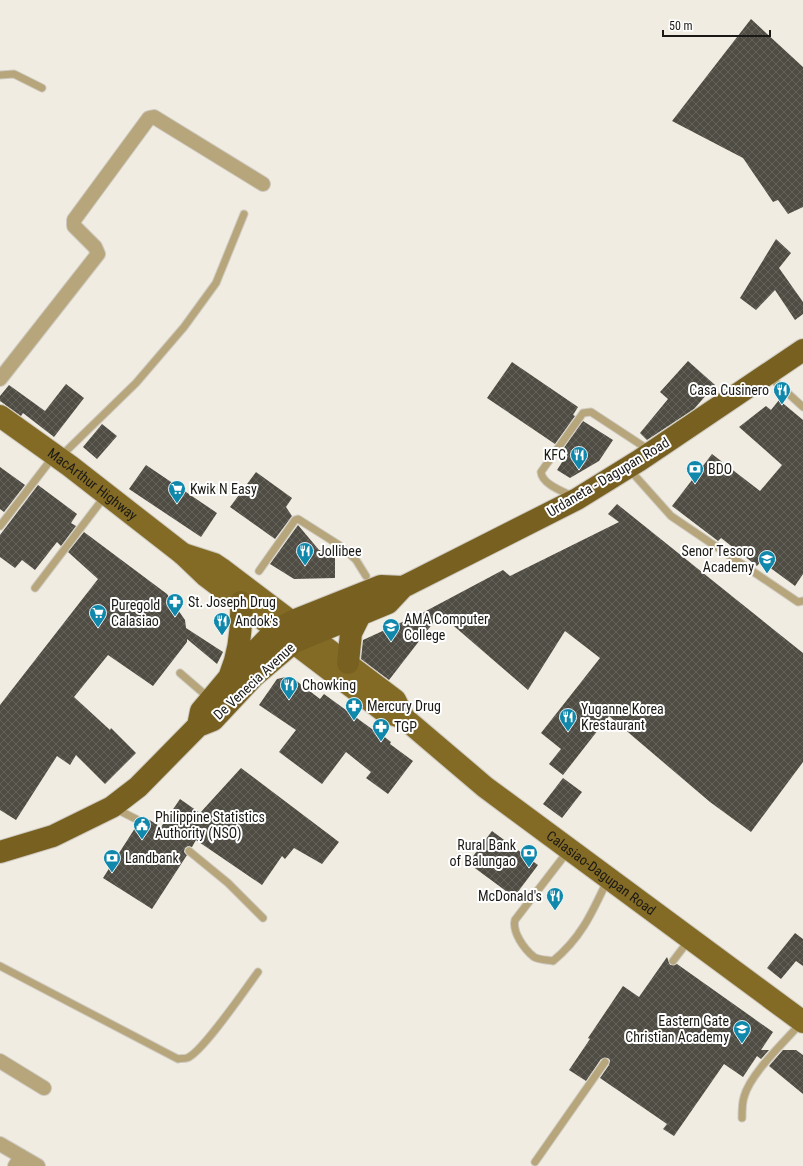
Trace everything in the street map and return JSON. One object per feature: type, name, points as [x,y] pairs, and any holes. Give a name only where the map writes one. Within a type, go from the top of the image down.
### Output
[{"type":"highway","name":"Urdaneta - Dagupan Road","points":[[293,632],[360,615],[388,603],[403,587],[577,499],[652,452],[803,350]]},
{"type":"highway","name":"Urdaneta - Dagupan Road","points":[[293,632],[381,586],[403,587]]},
{"type":"highway","points":[[228,680],[236,661],[240,643],[241,602]]},
{"type":"highway","points":[[348,663],[351,633],[360,615]]},
{"type":"highway","name":"De Venecia Avenue","points":[[198,726],[201,711],[228,680],[293,632]]},
{"type":"highway","name":"De Venecia Avenue","points":[[0,852],[53,836],[112,807],[138,787],[198,726],[213,720],[293,632]]},
{"type":"main road","name":"MacArthur Highway","points":[[0,416],[56,456],[184,554],[206,576],[241,602],[293,632]]},
{"type":"main road","name":"MacArthur Highway","points":[[184,554],[214,564],[223,570],[293,632]]},
{"type":"main road","name":"Calasiao-Dagupan Road","points":[[293,632],[348,663],[395,700],[404,718],[486,787],[803,1022]]},
{"type":"main road","name":"Calasiao-Dagupan Road","points":[[293,632],[384,712],[404,718]]},
{"type":"street","points":[[0,379],[98,254],[96,247],[74,226],[74,220],[149,118],[154,117],[263,184]]},
{"type":"street","points":[[0,1062],[44,1088]]},
{"type":"street","points":[[0,1144],[18,1161],[38,1166]]},
{"type":"lane","points":[[0,75],[14,74],[42,88]]},
{"type":"lane","points":[[0,526],[56,456],[136,383],[184,327],[216,283],[244,214]]},
{"type":"lane","points":[[767,374],[803,407]]},
{"type":"lane","points":[[577,499],[546,482],[541,476],[541,472],[583,412],[592,412],[652,452]]},
{"type":"lane","points":[[628,467],[671,516],[798,602],[803,601]]},
{"type":"lane","points":[[35,588],[106,494]]},
{"type":"lane","points":[[259,571],[295,520],[298,519],[345,550],[356,560],[366,576]]},
{"type":"lane","points":[[180,673],[211,699]]},
{"type":"lane","points":[[112,807],[140,820]]},
{"type":"lane","points":[[570,849],[515,920],[513,928],[516,935],[534,957],[553,961],[569,948],[589,919],[609,877]]},
{"type":"lane","points":[[189,851],[228,883],[263,918]]},
{"type":"lane","points":[[673,961],[691,938]]},
{"type":"lane","points":[[0,966],[164,1053],[178,1058],[186,1058],[192,1055],[208,1039],[258,972]]},
{"type":"lane","points":[[742,1118],[744,1097],[748,1086],[770,1058],[803,1022]]},
{"type":"lane","points":[[535,1162],[605,1062]]},
{"type":"building","points":[[751,19],[803,67],[803,207],[788,214],[778,200],[773,202],[743,158],[672,121]]},
{"type":"building","points":[[776,239],[791,253],[779,268],[803,302],[803,314],[795,320],[775,290],[756,310],[740,298]]},
{"type":"building","points":[[688,361],[715,385],[694,409],[647,440],[640,433],[668,399],[660,392]]},
{"type":"building","points":[[512,362],[578,407],[573,415],[575,416],[555,444],[487,398]]},
{"type":"building","points":[[66,384],[84,398],[54,437],[23,413],[21,416],[0,401],[0,396],[9,385],[45,411]]},
{"type":"building","name":"Senor Tesoro Academy","points":[[779,400],[803,420],[803,574],[795,586],[761,561],[757,566],[721,538],[718,541],[672,506],[712,454],[760,491],[782,465],[739,427],[766,406],[771,410]]},
{"type":"building","points":[[583,421],[613,440],[599,461],[570,478],[557,470],[568,453],[563,449]]},
{"type":"building","points":[[102,424],[117,436],[97,459],[83,447]]},
{"type":"building","name":"Kwik N Easy","points":[[146,465],[217,513],[201,537],[129,489]]},
{"type":"building","points":[[0,467],[25,485],[4,512],[0,509]]},
{"type":"building","points":[[256,472],[292,498],[286,507],[292,516],[275,539],[230,507]]},
{"type":"building","points":[[38,485],[77,514],[71,523],[76,526],[61,546],[57,542],[35,570],[22,560],[15,568],[0,557],[0,535]]},
{"type":"building","points":[[617,504],[803,653],[803,762],[751,832],[710,802],[609,716],[563,775],[549,764],[561,749],[541,733],[600,658],[565,631],[528,690],[440,614],[389,680],[361,659],[363,640],[424,612],[503,570],[510,576],[619,522],[608,514]]},
{"type":"building","points":[[298,525],[319,550],[335,552],[335,578],[294,579],[270,564]]},
{"type":"building","points":[[84,532],[167,594],[185,620],[186,628],[223,652],[217,664],[187,639],[187,642],[153,686],[108,655],[74,697],[110,730],[111,728],[136,753],[105,784],[76,755],[70,765],[57,756],[16,820],[0,810],[0,705],[98,579],[68,552]]},
{"type":"building","points":[[286,677],[294,679],[320,699],[324,694],[376,732],[377,731],[391,742],[390,744],[413,761],[388,794],[366,778],[371,772],[346,752],[322,784],[279,752],[296,730],[259,705],[277,679]]},
{"type":"building","points":[[241,768],[339,842],[322,864],[294,848],[285,859],[282,856],[262,885],[196,840],[192,847],[188,846],[185,848],[184,852],[187,855],[152,909],[103,878],[137,825],[141,826],[144,824],[143,816],[161,827],[180,799],[200,813]]},
{"type":"building","points":[[563,778],[582,792],[562,818],[543,804]]},
{"type":"building","points":[[492,831],[538,865],[514,897],[468,863]]},
{"type":"building","points":[[795,933],[803,939],[803,966],[796,961],[781,979],[767,968]]},
{"type":"building","points":[[667,957],[670,965],[677,964],[773,1032],[761,1050],[769,1050],[761,1059],[757,1056],[743,1077],[724,1064],[674,1136],[663,1129],[667,1124],[600,1078],[609,1065],[610,1060],[608,1058],[601,1059],[586,1081],[569,1070],[590,1039],[588,1038],[623,986],[639,997]]},
{"type":"building","points":[[783,1050],[796,1050],[803,1055],[803,1094],[769,1066]]},
{"type":"place","name":"Casa Cusinero","points":[[782,405]]},
{"type":"place","name":"KFC","points":[[579,470]]},
{"type":"place","name":"BDO","points":[[695,484]]},
{"type":"place","name":"Kwik N Easy","points":[[177,504]]},
{"type":"place","name":"Jollibee","points":[[305,566]]},
{"type":"place","name":"Senor Tesoro Academy","points":[[767,574]]},
{"type":"place","name":"St. Joseph Drug","points":[[175,617]]},
{"type":"place","name":"Puregold Calasiao","points":[[98,628]]},
{"type":"place","name":"Andok's","points":[[222,636]]},
{"type":"place","name":"AMA Computer College","points":[[391,642]]},
{"type":"place","name":"Chowking","points":[[289,700]]},
{"type":"place","name":"Mercury Drug","points":[[354,721]]},
{"type":"place","name":"Yuganne Korea Krestaurant","points":[[568,732]]},
{"type":"place","name":"TGP","points":[[381,742]]},
{"type":"place","name":"Philippine Statistics Authority (NSO)","points":[[142,840]]},
{"type":"place","name":"Rural Bank of Balungao","points":[[529,868]]},
{"type":"place","name":"Landbank","points":[[112,873]]},
{"type":"place","name":"McDonald's","points":[[555,911]]},
{"type":"place","name":"Eastern Gate Christian Academy","points":[[742,1044]]}]
